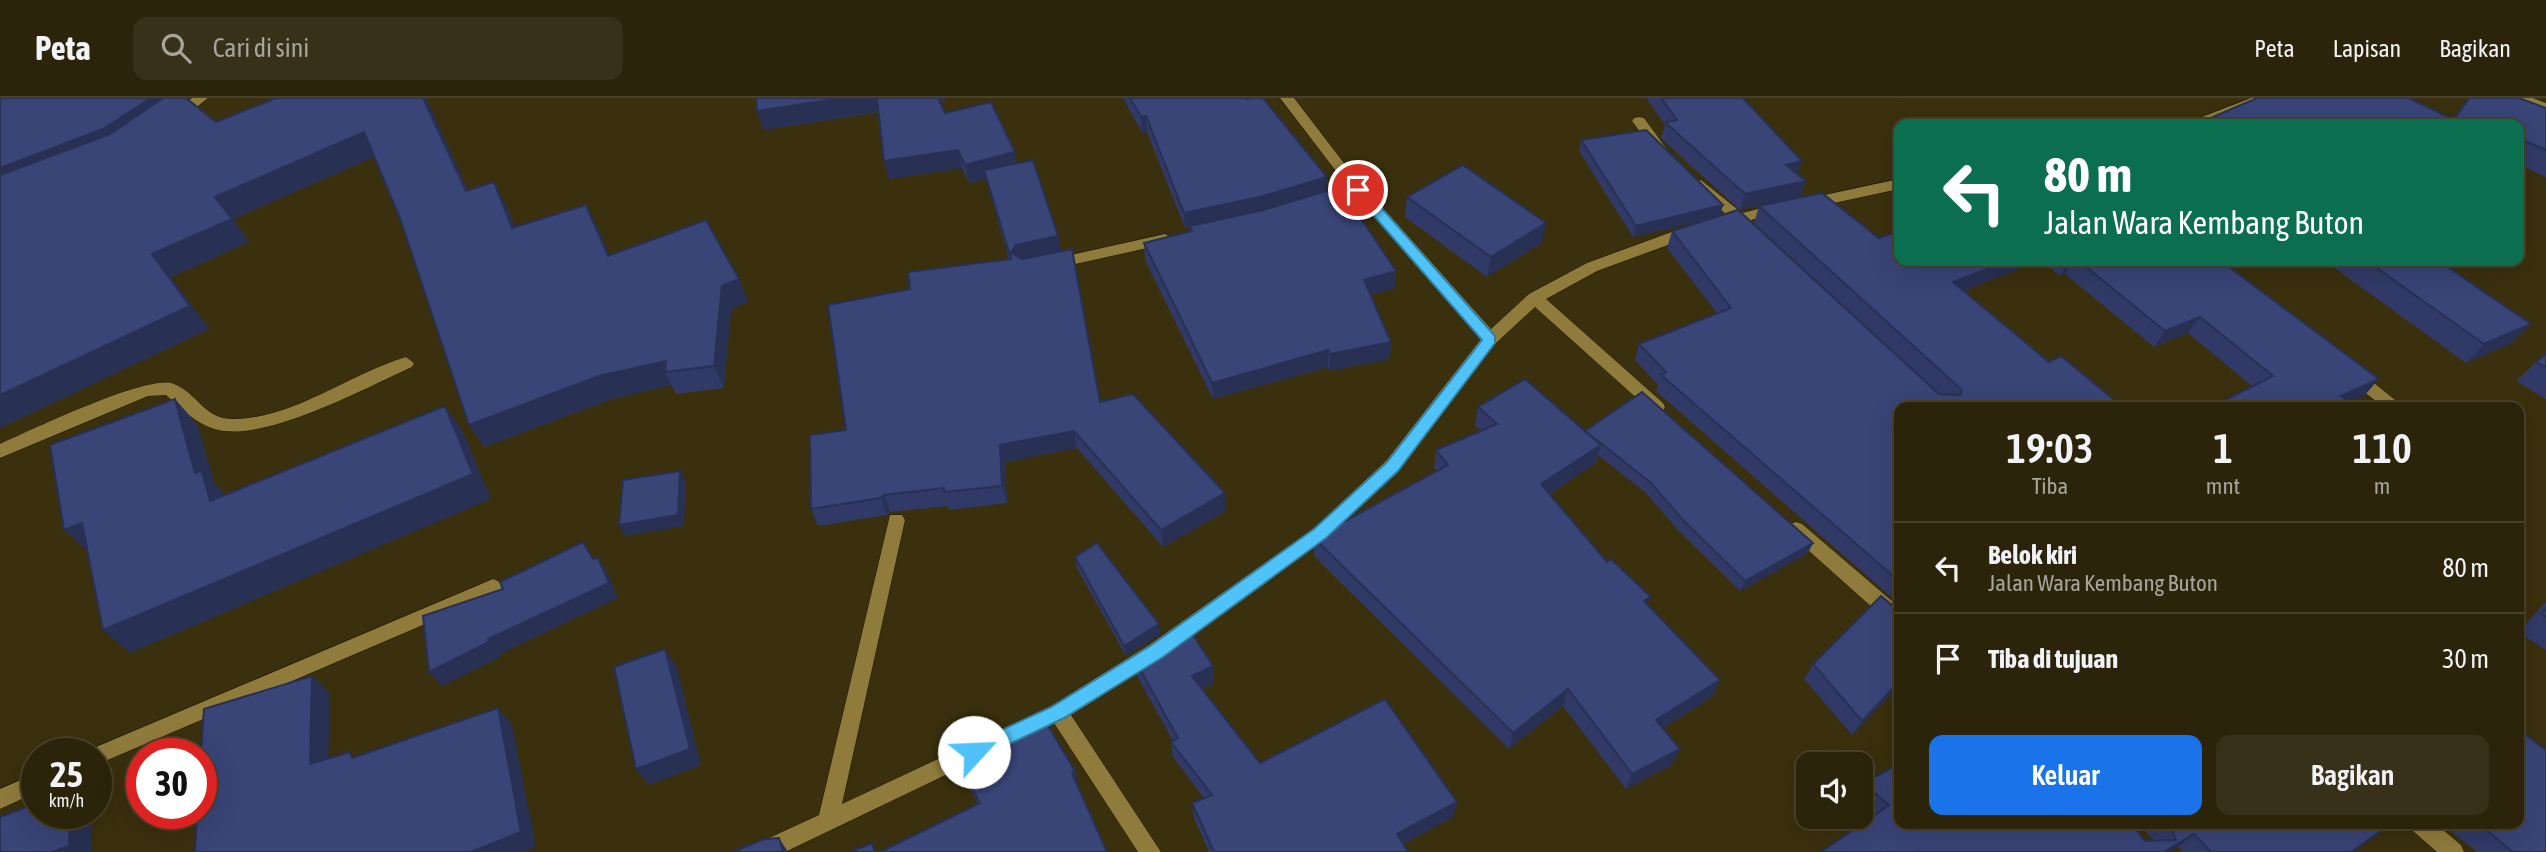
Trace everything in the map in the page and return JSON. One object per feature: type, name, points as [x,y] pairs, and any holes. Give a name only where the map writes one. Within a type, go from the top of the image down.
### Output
[{"type":"street","points":[[156,130],[201,98]]},
{"type":"street","points":[[1287,98],[1358,190],[1490,340]]},
{"type":"street","points":[[2210,119],[2228,114],[2262,98]]},
{"type":"street","points":[[2520,98],[2546,108]]},
{"type":"street","points":[[1639,121],[1667,155]]},
{"type":"street","points":[[1688,173],[1756,235]]},
{"type":"street","points":[[762,852],[1058,712],[1157,651],[1320,534],[1392,467],[1490,340],[1535,298],[1592,267],[1667,237],[1739,218],[1894,185]]},
{"type":"street","points":[[1311,205],[1358,190]]},
{"type":"street","points":[[1038,267],[1184,236]]},
{"type":"street","points":[[1535,298],[1672,420]]},
{"type":"street","points":[[0,451],[146,390],[170,389],[191,408],[219,425],[258,425],[406,363]]},
{"type":"street","points":[[2343,367],[2389,402]]},
{"type":"street","points":[[1785,519],[1894,615]]},
{"type":"street","points":[[828,821],[896,520]]},
{"type":"street","points":[[112,749],[493,587]]},
{"type":"street","points":[[1058,712],[1150,852]]},
{"type":"street","points":[[0,799],[21,789]]},
{"type":"street","points":[[2426,829],[2453,852]]},
{"type":"building","points":[[0,98],[151,98],[103,129],[0,168]]},
{"type":"building","points":[[163,98],[186,98],[216,122],[276,98],[423,98],[466,191],[494,182],[512,228],[586,205],[608,256],[706,220],[739,279],[722,286],[714,366],[665,372],[666,361],[599,376],[469,425],[400,218],[364,132],[215,197],[232,219],[152,254],[190,306],[0,395],[0,175],[110,134]]},
{"type":"building","points":[[756,98],[842,98],[757,111]]},
{"type":"building","points":[[877,98],[938,98],[945,113],[991,102],[1015,152],[965,165],[958,150],[884,161]]},
{"type":"building","points":[[1130,98],[1263,98],[1327,177],[1260,197],[1184,213],[1146,116],[1141,117]]},
{"type":"building","points":[[1661,98],[1743,98],[1802,161],[1786,165],[1806,181],[1745,194],[1668,125],[1666,122],[1677,120]]},
{"type":"building","points":[[2257,98],[2409,98],[2452,119],[2209,119]]},
{"type":"building","points":[[2469,98],[2519,98],[2546,108],[2546,150],[2524,141],[2524,119],[2455,119]]},
{"type":"building","points":[[1646,130],[1723,205],[1636,226],[1581,140]]},
{"type":"building","points":[[1033,160],[1058,236],[1016,245],[1011,253],[1022,259],[1072,249],[1100,402],[1133,394],[1225,493],[1161,530],[1074,431],[1000,445],[1002,486],[944,492],[944,488],[884,495],[881,498],[811,509],[810,435],[846,430],[828,305],[910,289],[908,272],[1011,259],[984,170]]},
{"type":"building","points":[[1463,165],[1546,223],[1491,257],[1407,197]]},
{"type":"building","points":[[1340,187],[1396,271],[1364,280],[1391,342],[1330,354],[1328,350],[1212,383],[1144,243],[1192,231],[1190,226],[1263,210]]},
{"type":"building","points":[[1822,193],[1879,238],[1894,233],[1894,266],[1994,266],[1953,282],[2049,362],[2061,356],[2117,402],[1894,402],[1894,577],[1661,375],[1666,372],[1639,344],[1731,308],[1672,231],[1738,210],[1939,394],[1960,395],[1962,390],[1759,206]]},
{"type":"building","points":[[2085,266],[2228,266],[2379,379],[2341,396],[2349,402],[2221,402],[2273,376],[2200,317],[2165,331]]},
{"type":"building","points":[[2374,266],[2446,266],[2531,324],[2484,344]]},
{"type":"building","points":[[2546,354],[2546,367],[2536,362]]},
{"type":"building","points":[[1525,379],[1601,445],[1541,484],[1607,562],[1611,559],[1651,597],[1644,601],[1720,680],[1656,720],[1680,749],[1632,774],[1568,689],[1513,733],[1314,538],[1448,465],[1436,450],[1497,424],[1478,407]]},
{"type":"building","points":[[1642,392],[1813,543],[1745,581],[1683,520],[1650,482],[1585,431]]},
{"type":"building","points":[[175,399],[195,473],[202,471],[210,501],[445,406],[473,474],[103,630],[82,523],[64,530],[50,445]]},
{"type":"building","points":[[680,471],[678,515],[619,525],[623,480]]},
{"type":"building","points":[[583,542],[593,559],[598,558],[609,583],[488,639],[489,642],[429,672],[423,616],[503,589],[500,582]]},
{"type":"building","points":[[1097,543],[1159,624],[1124,646],[1075,557]]},
{"type":"building","points":[[1881,596],[1894,607],[1894,687],[1862,721],[1813,664]]},
{"type":"building","points":[[1189,628],[1213,666],[1192,676],[1260,763],[1385,699],[1457,802],[1397,834],[1408,852],[1214,852],[1192,803],[1212,795],[1171,742],[1178,738],[1135,660],[1173,635]]},
{"type":"building","points":[[665,649],[690,749],[636,769],[614,667]]},
{"type":"building","points":[[312,676],[310,764],[350,752],[352,758],[498,708],[521,832],[471,852],[195,852],[196,829],[217,829],[217,738],[202,738],[204,709]]},
{"type":"building","points":[[1045,720],[1075,771],[1072,773],[1107,852],[880,852],[980,803],[960,765]]},
{"type":"building","points":[[2524,734],[2546,750],[2546,852],[2513,852],[2485,829],[2524,829]]},
{"type":"building","points":[[1894,767],[1894,829],[2136,829],[2145,841],[2176,840],[2171,829],[2384,829],[2351,852],[2211,852],[2194,834],[2164,852],[1821,852],[1854,829],[1873,829],[1873,816],[1889,805],[1873,791],[1873,778]]},
{"type":"building","points":[[21,809],[21,829],[70,829],[69,846],[52,852],[0,852],[0,817]]},
{"type":"building","points":[[779,838],[783,852],[733,852],[764,839]]},
{"type":"building","points":[[872,843],[875,852],[850,852]]},
{"type":"route","points":[[974,752],[1058,712],[1157,651],[1320,534],[1392,467],[1490,340],[1358,190]]}]
